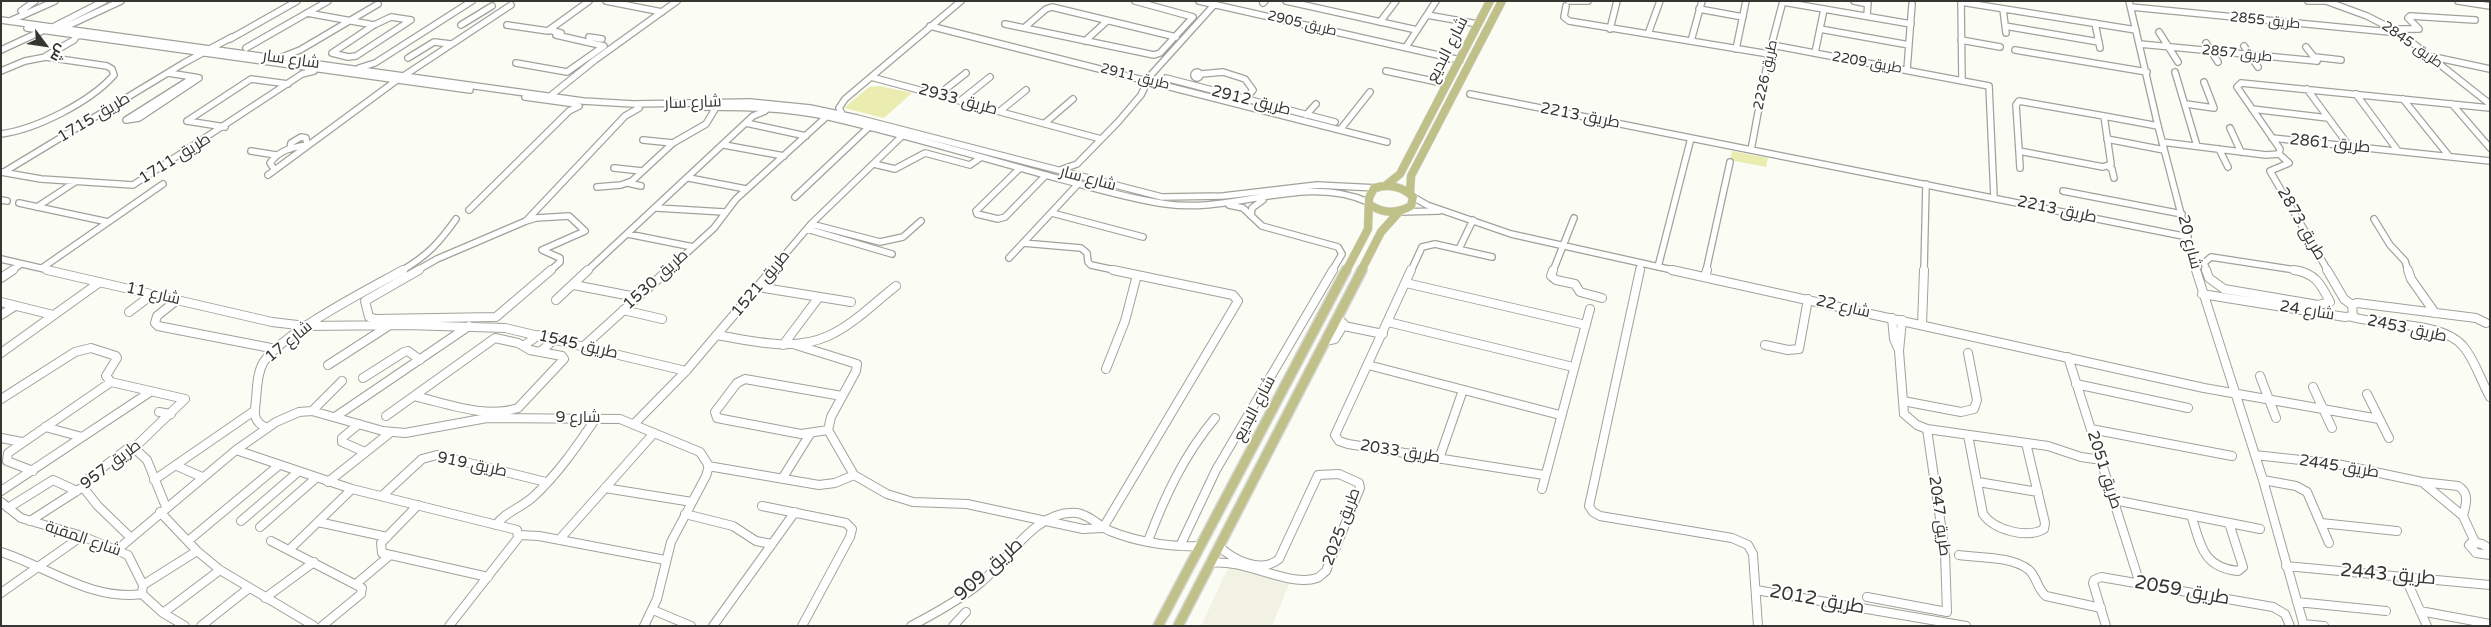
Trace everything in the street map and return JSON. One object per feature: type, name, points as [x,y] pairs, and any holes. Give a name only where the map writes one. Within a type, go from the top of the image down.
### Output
[{"type":"main road","name":"شارع البديع","points":[[1158,626],[1368,228],[1369,194],[1391,183],[1400,174],[1490,1]]},
{"type":"main road","name":"شارع البديع","points":[[1178,626],[1381,232],[1399,212],[1411,206],[1411,176],[1502,1]]},
{"type":"main road","points":[[1381,187],[1399,187],[1411,196]]},
{"type":"main road","points":[[1369,204],[1386,212],[1399,212]]},
{"type":"street","points":[[4,21],[35,1]]},
{"type":"street","points":[[4,21],[55,1]]},
{"type":"street","points":[[52,27],[104,1]]},
{"type":"street","points":[[61,28],[82,21],[121,1]]},
{"type":"street","name":"طريق 1715","points":[[3,172],[184,62],[297,1]]},
{"type":"street","points":[[246,48],[328,1]]},
{"type":"street","points":[[353,69],[374,63],[472,1]]},
{"type":"street","points":[[548,31],[589,1]]},
{"type":"street","points":[[606,1],[662,12]]},
{"type":"street","points":[[546,98],[677,1]]},
{"type":"street","points":[[820,110],[832,107],[845,99],[961,1]]},
{"type":"street","points":[[1005,24],[1154,55],[1160,53],[1176,37],[1193,16],[1135,1]]},
{"type":"street","name":"طريق 2905","points":[[1199,1],[1460,60]]},
{"type":"street","name":"طريق 2905","points":[[1286,1],[1416,30]]},
{"type":"street","name":"طريق 2905","points":[[1310,6],[1315,1]]},
{"type":"street","points":[[1380,22],[1396,1]]},
{"type":"street","points":[[1406,47],[1436,1]]},
{"type":"street","points":[[1588,1],[1568,4],[1564,17],[1569,21],[1769,54]]},
{"type":"street","points":[[1610,28],[1617,1]]},
{"type":"street","points":[[1691,41],[1702,1]]},
{"type":"street","points":[[1736,48],[1746,1]]},
{"type":"street","points":[[1854,1],[1868,3],[1867,16]]},
{"type":"street","name":"طريق 2845","points":[[2308,1],[2326,1],[2367,16],[2393,29],[2432,56],[2490,104]]},
{"type":"street","points":[[2458,1],[2490,6]]},
{"type":"street","points":[[1648,34],[1658,2]]},
{"type":"street","points":[[1783,2],[1911,24]]},
{"type":"street","name":"طريق 2226","points":[[1751,150],[1769,54],[1783,2]]},
{"type":"street","points":[[1962,80],[1961,2],[2136,30]]},
{"type":"street","points":[[2477,3],[2484,13]]},
{"type":"street","points":[[276,58],[300,50],[378,4]]},
{"type":"street","points":[[1056,171],[1077,164],[1101,140],[1130,109],[1151,74],[1214,4]]},
{"type":"street","points":[[1907,70],[1912,4]]},
{"type":"street","name":"شارع 20","points":[[2130,4],[2158,126],[2202,294],[2263,480],[2303,625]]},
{"type":"street","name":"طريق 2855","points":[[2130,4],[2400,33]]},
{"type":"street","points":[[405,75],[512,5]]},
{"type":"street","points":[[461,25],[492,6]]},
{"type":"street","points":[[1024,28],[1046,9],[1052,7],[1176,37]]},
{"type":"street","points":[[1700,9],[1742,16]]},
{"type":"street","points":[[1815,53],[1824,9]]},
{"type":"street","points":[[2003,9],[2006,33]]},
{"type":"street","points":[[486,10],[500,12]]},
{"type":"street","points":[[307,13],[374,26],[391,16],[411,20],[356,56],[348,57],[332,53],[374,26]]},
{"type":"street","points":[[1427,15],[1478,24]]},
{"type":"street","points":[[2393,29],[2419,29],[2408,18],[2410,16],[2475,20]]},
{"type":"street","points":[[469,20],[483,23]]},
{"type":"street","name":"شارع سار","points":[[4,21],[61,28],[88,37],[276,58],[405,75],[568,103],[639,108],[737,106],[777,109],[828,117],[868,129],[907,134],[1056,171],[1080,180],[1166,204],[1198,206],[1337,191],[1355,195],[1369,204]]},
{"type":"street","name":"شارع سار","points":[[4,21],[43,31],[78,33],[206,51],[220,56],[546,98],[646,104],[750,102],[820,110],[842,114],[980,158],[1046,174],[1162,197],[1194,198],[1248,194],[1316,185],[1381,187]]},
{"type":"street","points":[[46,57],[78,33],[76,27],[82,21]]},
{"type":"street","points":[[1085,41],[1107,21]]},
{"type":"street","points":[[2005,26],[2100,45],[2094,23]]},
{"type":"street","points":[[507,25],[602,39]]},
{"type":"street","name":"طريق 2911","points":[[930,26],[1148,81],[1243,102],[1387,142]]},
{"type":"street","points":[[24,38],[32,29]]},
{"type":"street","points":[[1820,29],[1909,45]]},
{"type":"street","points":[[1,50],[43,31]]},
{"type":"street","points":[[2159,32],[2178,62]]},
{"type":"street","points":[[516,63],[568,72],[603,45],[556,35]]},
{"type":"street","points":[[54,52],[88,37]]},
{"type":"street","points":[[1961,40],[2000,47]]},
{"type":"street","points":[[408,58],[435,42],[451,44]]},
{"type":"street","points":[[2206,42],[2218,62]]},
{"type":"street","points":[[1168,44],[1176,46]]},
{"type":"street","name":"طريق 2857","points":[[2140,44],[2317,61],[2315,57]]},
{"type":"street","name":"طريق 2209","points":[[1772,45],[1984,84],[1990,88],[1994,197]]},
{"type":"street","points":[[2244,46],[2258,66]]},
{"type":"street","points":[[2306,47],[2315,57],[2341,60]]},
{"type":"street","points":[[297,61],[294,56],[300,50]]},
{"type":"street","points":[[2015,50],[2147,72]]},
{"type":"street","points":[[415,54],[431,58]]},
{"type":"street","points":[[220,56],[238,61],[303,72]]},
{"type":"street","points":[[2432,56],[2490,69]]},
{"type":"street","points":[[1,71],[25,61],[46,57],[107,66],[112,69],[114,75],[104,86],[45,120],[23,130],[1,134]]},
{"type":"street","points":[[588,58],[595,60]]},
{"type":"street","points":[[374,63],[372,67],[376,72]]},
{"type":"street","points":[[1386,70],[1447,84]]},
{"type":"street","name":"طريق 1711","points":[[3,172],[41,179],[75,182],[126,186],[138,183],[225,127],[303,72],[337,72]]},
{"type":"street","points":[[2175,72],[2197,146]]},
{"type":"street","points":[[168,73],[194,76],[199,78],[139,118],[126,120],[126,118],[194,76]]},
{"type":"street","points":[[938,95],[966,73]]},
{"type":"street","points":[[1189,84],[1194,77],[1201,74],[1228,73],[1242,78],[1252,85],[1253,90],[1243,102]]},
{"type":"street","name":"طريق 2933","points":[[871,77],[1045,123],[1101,140]]},
{"type":"street","points":[[960,101],[990,77]]},
{"type":"street","name":"طريق 2912","points":[[1166,78],[1243,102],[1336,122]]},
{"type":"street","points":[[225,127],[187,121],[251,79],[288,84]]},
{"type":"street","points":[[268,175],[397,80]]},
{"type":"street","points":[[2186,104],[2214,108],[2204,82]]},
{"type":"street","points":[[546,98],[567,83]]},
{"type":"street","points":[[2272,138],[2237,87],[2239,84],[2490,108]]},
{"type":"street","points":[[561,88],[565,94],[598,102]]},
{"type":"street","points":[[1000,111],[1026,90]]},
{"type":"street","points":[[2307,90],[2349,146]]},
{"type":"street","points":[[1340,130],[1364,98],[1367,91]]},
{"type":"street","name":"طريق 2213","points":[[1470,94],[2188,237]]},
{"type":"street","points":[[2356,94],[2398,151]]},
{"type":"street","points":[[842,114],[838,108],[845,99]]},
{"type":"street","points":[[1045,123],[1073,99]]},
{"type":"street","points":[[2403,99],[2449,156]]},
{"type":"street","points":[[2020,168],[2016,105],[2019,102],[2158,126]]},
{"type":"street","points":[[568,103],[569,111]]},
{"type":"street","points":[[469,210],[569,111],[582,104]]},
{"type":"street","points":[[1306,115],[1316,104]]},
{"type":"street","points":[[2452,104],[2490,148]]},
{"type":"street","points":[[620,107],[625,110],[625,116]]},
{"type":"street","points":[[684,107],[691,109],[765,111],[824,119],[868,129]]},
{"type":"street","points":[[526,221],[536,218],[569,216],[585,229],[542,250],[560,258],[560,262],[502,314],[490,318],[375,319],[369,317],[365,303],[369,298],[437,258],[526,221],[625,116],[639,108]]},
{"type":"street","points":[[628,183],[673,143],[706,124],[715,109]]},
{"type":"street","points":[[2252,109],[2328,118]]},
{"type":"street","points":[[749,110],[754,116]]},
{"type":"street","points":[[556,300],[657,208],[746,123],[754,116],[765,111]]},
{"type":"street","points":[[2104,116],[2111,163],[2108,166]]},
{"type":"street","name":"طريق 1530","points":[[584,346],[714,228],[724,212],[746,189],[824,119]]},
{"type":"street","points":[[746,123],[806,136]]},
{"type":"street","points":[[2230,128],[2241,152]]},
{"type":"street","points":[[795,197],[868,129]]},
{"type":"street","name":"طريق 1521","points":[[634,424],[686,371],[809,226],[907,134]]},
{"type":"street","points":[[1658,267],[1691,138]]},
{"type":"street","name":"طريق 2861","points":[[2272,138],[2490,161]]},
{"type":"street","name":"طريق 2861","points":[[2162,142],[2266,155],[2279,154],[2280,149],[2272,138]]},
{"type":"street","points":[[2107,139],[2164,150]]},
{"type":"street","points":[[643,140],[673,143]]},
{"type":"street","points":[[275,170],[270,163],[276,155],[309,144]]},
{"type":"street","points":[[724,145],[784,156]]},
{"type":"street","points":[[2219,149],[2228,167]]},
{"type":"street","points":[[251,151],[276,155]]},
{"type":"street","points":[[2019,151],[2108,166],[2112,169],[2114,178]]},
{"type":"street","points":[[874,164],[895,168],[926,153],[970,165],[980,158]]},
{"type":"street","name":"طريق 2873","points":[[2279,154],[2289,163],[2272,168],[2270,171],[2344,299],[2352,305]]},
{"type":"street","points":[[1705,277],[1730,162]]},
{"type":"street","points":[[1009,258],[1052,213],[1080,180],[1076,171],[1077,164]]},
{"type":"street","points":[[614,168],[642,171]]},
{"type":"street","points":[[1020,168],[976,211],[977,214],[998,220],[1005,217],[1046,174]]},
{"type":"street","points":[[688,178],[746,189]]},
{"type":"street","points":[[38,207],[75,182]]},
{"type":"street","points":[[597,187],[628,183],[641,186]]},
{"type":"street","points":[[42,268],[163,184]]},
{"type":"street","points":[[1922,325],[1926,184]]},
{"type":"street","points":[[2062,191],[2182,214]]},
{"type":"street","points":[[1248,194],[1242,200],[1251,216]]},
{"type":"street","name":"شارع 22","points":[[1411,196],[1427,205],[1454,212],[1500,231],[2204,388],[2379,419]]},
{"type":"street","points":[[1251,216],[1254,206],[1269,198]]},
{"type":"street","points":[[19,203],[108,222]]},
{"type":"street","points":[[1180,546],[1216,470],[1342,254],[1338,247],[1262,226],[1240,207],[1220,204]]},
{"type":"street","points":[[657,208],[724,212]]},
{"type":"street","name":"شارع 22","points":[[1399,212],[1454,212]]},
{"type":"street","points":[[1052,213],[1143,237]]},
{"type":"street","points":[[1574,218],[1551,274],[1552,277],[1575,284],[1580,292],[1602,298]]},
{"type":"street","name":"شارع 17","points":[[254,411],[260,368],[276,349],[306,326],[418,261],[439,244],[456,219]]},
{"type":"street","points":[[1459,249],[1473,220]]},
{"type":"street","points":[[2374,220],[2390,245],[2407,264],[2410,279],[2435,313]]},
{"type":"street","points":[[809,226],[880,242],[904,237],[921,221]]},
{"type":"street","points":[[809,226],[892,254]]},
{"type":"street","points":[[628,234],[693,247]]},
{"type":"street","points":[[1023,243],[1081,248],[1087,253],[1088,262],[1091,265],[1233,295],[1238,301],[1103,528]]},
{"type":"street","name":"طريق 2033","points":[[1492,257],[1435,244],[1424,246],[1336,428],[1336,438],[1348,444],[1544,475]]},
{"type":"street","points":[[2212,257],[2219,257],[2302,271],[2314,277],[2322,284],[2330,300],[2327,305],[2318,306],[2229,291],[2212,281],[2205,261],[2212,257]]},
{"type":"street","name":"شارع 11","points":[[1,259],[256,319],[306,326]]},
{"type":"street","points":[[1641,263],[1589,502],[1590,509],[1596,514],[1605,517],[1732,538],[1743,542],[1754,554],[1758,626]]},
{"type":"street","points":[[1,278],[21,264]]},
{"type":"street","points":[[1106,369],[1125,321],[1137,275]]},
{"type":"street","points":[[1,352],[100,282]]},
{"type":"street","points":[[1406,283],[1586,325]]},
{"type":"street","points":[[574,285],[636,297]]},
{"type":"street","points":[[717,335],[783,345],[796,345],[819,340],[840,330],[896,286]]},
{"type":"street","points":[[758,287],[851,302]]},
{"type":"street","points":[[129,312],[153,294]]},
{"type":"street","name":"شارع 24","points":[[2202,294],[2334,316],[2352,317],[2352,305],[2360,304],[2476,318],[2486,323]]},
{"type":"street","points":[[783,345],[819,297]]},
{"type":"street","points":[[1765,345],[1788,350],[1799,349],[1808,299]]},
{"type":"street","points":[[177,300],[157,316],[155,323],[158,326],[276,349]]},
{"type":"street","points":[[1,302],[53,315]]},
{"type":"street","points":[[2327,305],[2334,316]]},
{"type":"street","points":[[1,315],[16,306]]},
{"type":"street","points":[[1542,489],[1560,415],[1590,309]]},
{"type":"street","points":[[623,310],[662,319]]},
{"type":"street","name":"طريق 2453","points":[[2352,317],[2365,321],[2438,332],[2455,339],[2464,349],[2490,397]]},
{"type":"street","points":[[1324,341],[1338,338],[1344,326],[1343,321],[1336,318]]},
{"type":"street","points":[[1892,318],[1894,339],[1899,351]]},
{"type":"street","points":[[1902,320],[1899,351],[1904,414],[1911,421],[1927,428],[2054,447],[2081,457],[2102,460]]},
{"type":"street","points":[[1388,322],[1573,367]]},
{"type":"street","points":[[328,365],[390,325]]},
{"type":"street","name":"طريق 1545","points":[[306,326],[390,325],[504,328],[686,371]]},
{"type":"street","points":[[335,417],[469,326]]},
{"type":"street","points":[[1344,326],[1383,334]]},
{"type":"street","points":[[524,346],[540,335]]},
{"type":"street","points":[[386,416],[490,340],[500,338],[540,352],[562,356],[564,359],[518,408],[512,411],[488,411],[414,396]]},
{"type":"street","points":[[540,352],[554,339]]},
{"type":"street","points":[[796,345],[857,364],[856,371],[831,417],[828,430],[854,475],[876,489],[913,502],[958,503],[1083,528],[1103,528],[1148,541],[1180,546],[1200,546]]},
{"type":"street","points":[[1,399],[74,352],[91,348],[116,356],[117,358],[106,376],[111,382],[150,392]]},
{"type":"street","points":[[363,378],[404,352],[408,351],[420,360]]},
{"type":"street","points":[[1903,401],[1961,412],[1974,409],[1977,400],[1968,353]]},
{"type":"street","name":"طريق 2051","points":[[2068,357],[2140,584]]},
{"type":"street","points":[[1368,365],[1560,415]]},
{"type":"street","points":[[2260,376],[2276,418]]},
{"type":"street","points":[[828,430],[810,434],[717,418],[715,412],[736,383],[745,379],[842,396]]},
{"type":"street","points":[[312,411],[342,381]]},
{"type":"street","points":[[33,471],[7,461],[8,453],[111,382]]},
{"type":"street","points":[[2076,384],[2188,408]]},
{"type":"street","points":[[2313,387],[2332,428]]},
{"type":"street","points":[[1439,459],[1463,390]]},
{"type":"street","points":[[1,491],[150,392]]},
{"type":"street","name":"طريق 957","points":[[30,521],[80,489],[88,478],[127,449],[134,448],[185,401],[183,398],[150,392]]},
{"type":"street","points":[[2367,394],[2389,438]]},
{"type":"street","points":[[116,550],[202,477],[267,428],[255,421],[254,411],[227,427],[177,466],[154,480]]},
{"type":"street","name":"شارع 9","points":[[267,428],[287,416],[312,411],[391,432],[420,431],[487,418],[620,419],[700,452],[708,466]]},
{"type":"street","points":[[159,412],[172,414]]},
{"type":"street","points":[[496,525],[504,515],[523,505],[546,482],[574,449],[596,418]]},
{"type":"street","points":[[1148,541],[1167,489],[1177,470],[1188,451],[1215,418]]},
{"type":"street","points":[[359,424],[341,440],[366,452]]},
{"type":"street","points":[[44,427],[82,437]]},
{"type":"street","name":"طريق 2047","points":[[1867,597],[1948,612],[1945,553],[1927,428]]},
{"type":"street","points":[[2091,429],[2232,456]]},
{"type":"street","points":[[328,482],[391,432]]},
{"type":"street","points":[[559,540],[654,434]]},
{"type":"street","points":[[782,479],[810,434]]},
{"type":"street","points":[[1968,435],[1984,517],[1990,524],[1999,528],[2035,533],[2044,529],[2045,523],[2026,443]]},
{"type":"street","points":[[1,438],[22,442]]},
{"type":"street","points":[[134,448],[147,460],[163,509],[196,551],[220,570],[314,626]]},
{"type":"street","points":[[236,450],[352,490],[516,530],[519,534],[665,560]]},
{"type":"street","name":"طريق 919","points":[[382,496],[422,459],[437,455],[546,482]]},
{"type":"street","name":"طريق 2445","points":[[2255,455],[2338,464],[2463,489],[2467,500],[2463,516],[2422,482]]},
{"type":"street","points":[[177,466],[202,477]]},
{"type":"street","points":[[188,541],[278,466]]},
{"type":"street","points":[[644,626],[653,610],[660,588],[665,560],[685,514],[706,476],[708,466],[827,485],[854,475]]},
{"type":"street","points":[[241,521],[298,472]]},
{"type":"street","name":"طريق 2025","points":[[1210,563],[1230,560],[1284,576],[1311,581],[1325,574],[1360,488],[1358,480],[1352,477],[1326,473],[1318,476],[1279,559]]},
{"type":"street","points":[[260,527],[316,478]]},
{"type":"street","points":[[5,505],[53,480],[80,489],[131,538]]},
{"type":"street","points":[[2263,480],[2296,486],[2305,490],[2310,496],[2329,543]]},
{"type":"street","points":[[1978,482],[2038,492]]},
{"type":"street","points":[[605,488],[692,502]]},
{"type":"street","points":[[290,549],[352,490]]},
{"type":"street","points":[[2114,500],[2260,528]]},
{"type":"street","name":"شارع المقبة","points":[[5,505],[30,521],[82,536],[131,558],[142,590],[163,613],[185,626]]},
{"type":"street","points":[[418,506],[382,543],[380,549],[382,554],[488,577]]},
{"type":"street","points":[[762,506],[846,523],[852,529],[850,537],[802,626]]},
{"type":"street","points":[[713,626],[795,512]]},
{"type":"street","name":"طريق 909","points":[[912,626],[956,601],[981,582],[1003,563],[1033,530],[1047,521],[1065,514],[1076,513],[1094,519],[1103,528]]},
{"type":"street","points":[[685,514],[734,526],[756,541],[772,544]]},
{"type":"street","points":[[2191,515],[2209,562],[2220,569],[2238,571],[2243,567],[2229,523]]},
{"type":"street","points":[[2463,516],[2475,542],[2490,549]]},
{"type":"street","points":[[318,522],[387,537]]},
{"type":"street","points":[[2321,523],[2397,531]]},
{"type":"street","points":[[449,626],[519,534]]},
{"type":"street","points":[[1,593],[82,536]]},
{"type":"street","points":[[271,541],[290,549],[362,588],[361,594],[322,626]]},
{"type":"street","points":[[2475,542],[2469,544],[2473,551],[2480,555],[2490,555]]},
{"type":"street","points":[[1218,546],[1232,557],[1261,566],[1271,565],[1279,559],[1284,576]]},
{"type":"street","points":[[1,552],[27,559],[38,566],[99,593],[142,590],[196,551]]},
{"type":"street","points":[[1959,555],[2022,566],[2030,571],[2040,591],[2046,596],[2101,608]]},
{"type":"street","points":[[356,584],[389,556]]},
{"type":"street","points":[[265,598],[314,562]]},
{"type":"street","name":"طريق 2443","points":[[2286,566],[2490,585]]},
{"type":"street","points":[[163,613],[220,570]]},
{"type":"street","name":"طريق 2059","points":[[2106,626],[2094,584],[2097,578],[2106,577],[2273,607],[2285,614],[2290,626]]},
{"type":"street","points":[[2405,577],[2427,626]]},
{"type":"street","points":[[201,626],[249,588]]},
{"type":"street","name":"طريق 2012","points":[[1756,590],[1943,624],[1966,626]]},
{"type":"street","points":[[2297,602],[2386,611]]},
{"type":"street","points":[[653,610],[691,626]]},
{"type":"street","points":[[2420,611],[2490,624]]},
{"type":"street","points":[[953,626],[966,612]]},
{"type":"street","points":[[2303,625],[2324,626]]},
{"type":"shaded area","points":[[1234,568],[1289,584],[1272,626],[1201,626],[1227,570]]},
{"type":"green space","points":[[880,86],[912,93],[884,118],[844,108],[869,87]]},
{"type":"green space","points":[[1732,151],[1768,158],[1766,167],[1730,160]]}]
